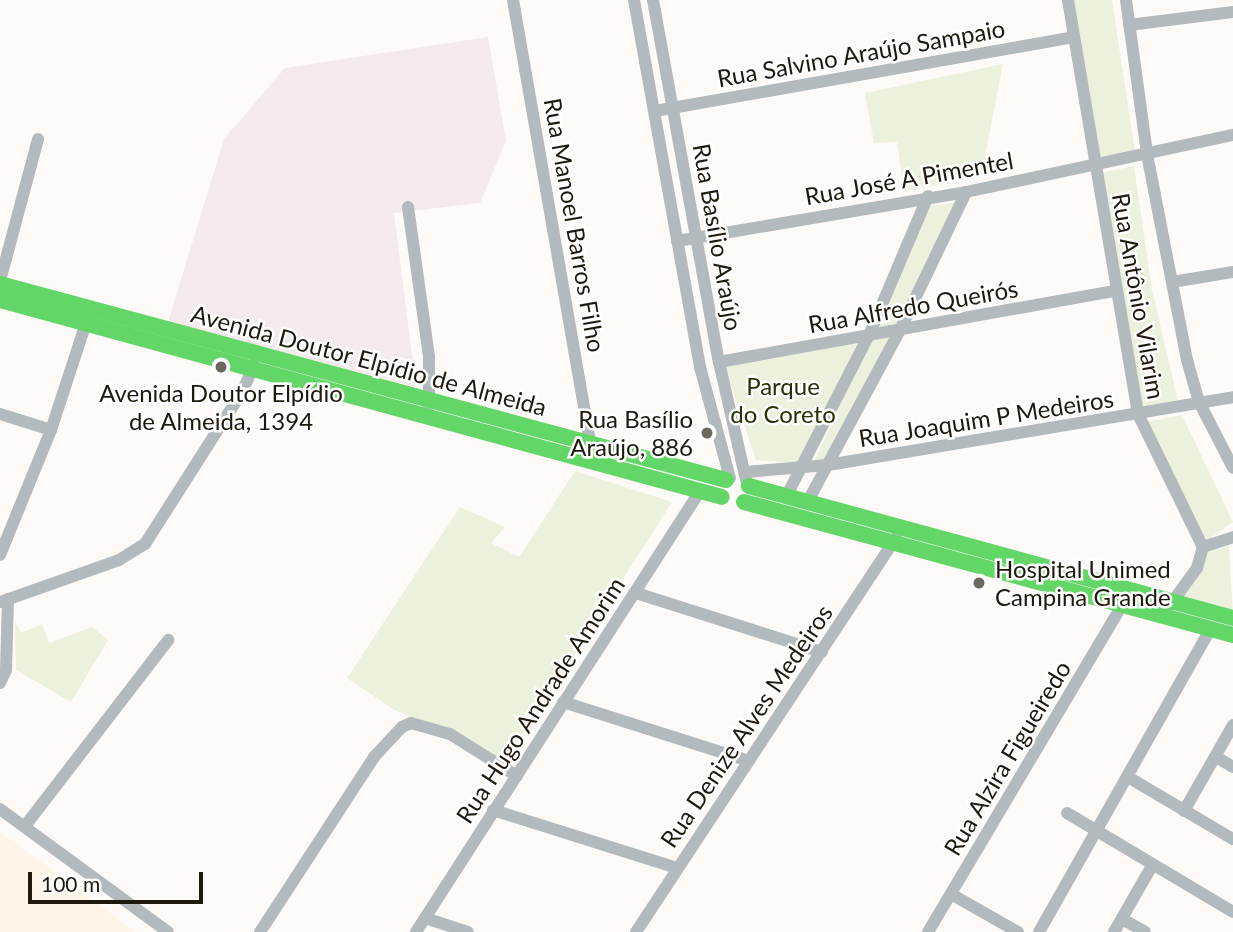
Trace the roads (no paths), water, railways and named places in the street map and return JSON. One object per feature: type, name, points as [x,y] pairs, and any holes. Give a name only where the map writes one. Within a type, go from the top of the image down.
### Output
[{"type":"main road","name":"Avenida Doutor Elpídio de Almeida","points":[[0,283],[88,313],[254,360],[591,451],[739,479],[901,528],[1233,618]]},
{"type":"main road","name":"Avenida Doutor Elpídio de Almeida","points":[[0,300],[88,313]]},
{"type":"main road","name":"Avenida Doutor Elpídio de Almeida","points":[[591,451],[722,497],[732,504],[744,502]]},
{"type":"main road","points":[[722,497],[739,479]]},
{"type":"main road","points":[[739,479],[744,502],[1233,635]]},
{"type":"street","name":"Rua Manoel Barros Filho","points":[[513,0],[591,451]]},
{"type":"street","name":"Rua Basílio Araújo","points":[[634,0],[700,367],[739,479]]},
{"type":"street","name":"Rua Basílio Araújo","points":[[653,0],[739,479]]},
{"type":"street","name":"Rua Antônio Vilarim","points":[[1068,0],[1115,291],[1138,414],[1203,547]]},
{"type":"street","name":"Rua Antônio Vilarim","points":[[1126,0],[1147,154],[1199,402],[1233,468]]},
{"type":"street","points":[[1129,26],[1233,12]]},
{"type":"street","name":"Rua Salvino Araújo Sampaio","points":[[655,111],[1074,37]]},
{"type":"street","name":"Rua José A Pimentel","points":[[677,240],[928,196],[965,192],[1233,135]]},
{"type":"street","points":[[0,283],[38,139]]},
{"type":"street","points":[[808,501],[900,330],[965,192]]},
{"type":"street","points":[[787,495],[805,467],[869,335],[928,196]]},
{"type":"street","points":[[408,207],[429,357],[428,407]]},
{"type":"street","points":[[1172,282],[1233,272]]},
{"type":"street","name":"Rua Alfredo Queirós","points":[[719,362],[1115,291]]},
{"type":"street","points":[[0,555],[4,534],[51,430],[88,313]]},
{"type":"street","points":[[0,683],[6,670],[4,600],[119,560],[145,544],[254,360]]},
{"type":"street","name":"Rua Joaquim P Medeiros","points":[[739,479],[1233,397]]},
{"type":"street","points":[[0,414],[51,430]]},
{"type":"street","name":"Rua Hugo Andrade Amorim","points":[[416,932],[700,491]]},
{"type":"street","name":"Rua Denize Alves Medeiros","points":[[636,932],[901,528]]},
{"type":"street","points":[[1161,616],[1198,568],[1203,547],[1233,537]]},
{"type":"street","points":[[636,593],[821,652]]},
{"type":"street","name":"Rua Alzira Figueiredo","points":[[928,932],[1122,605]]},
{"type":"street","points":[[1039,932],[1210,630]]},
{"type":"street","points":[[25,826],[168,640]]},
{"type":"street","points":[[563,702],[750,761]]},
{"type":"street","points":[[260,932],[374,757],[393,734],[411,723],[460,739],[517,776]]},
{"type":"street","points":[[1184,811],[1233,725]]},
{"type":"street","points":[[1216,757],[1233,767]]},
{"type":"street","points":[[1128,777],[1233,839]]},
{"type":"street","points":[[0,809],[168,932]]},
{"type":"street","points":[[493,810],[677,868]]},
{"type":"street","points":[[1068,813],[1097,833],[1233,912]]},
{"type":"street","points":[[1114,932],[1152,866]]},
{"type":"street","points":[[951,894],[1018,932]]},
{"type":"street","points":[[425,918],[468,932]]},
{"type":"street","points":[[1122,919],[1145,932]]},
{"type":"place","name":"Avenida Doutor Elpídio de Almeida, 1394","points":[[221,367]]},
{"type":"place","name":"Rua Basílio Araújo, 886","points":[[707,433]]},
{"type":"place","name":"Hospital Unimed Campina Grande","points":[[979,583]]},
{"type":"park label","name":"Parque do Coreto","points":[[783,400]]}]
